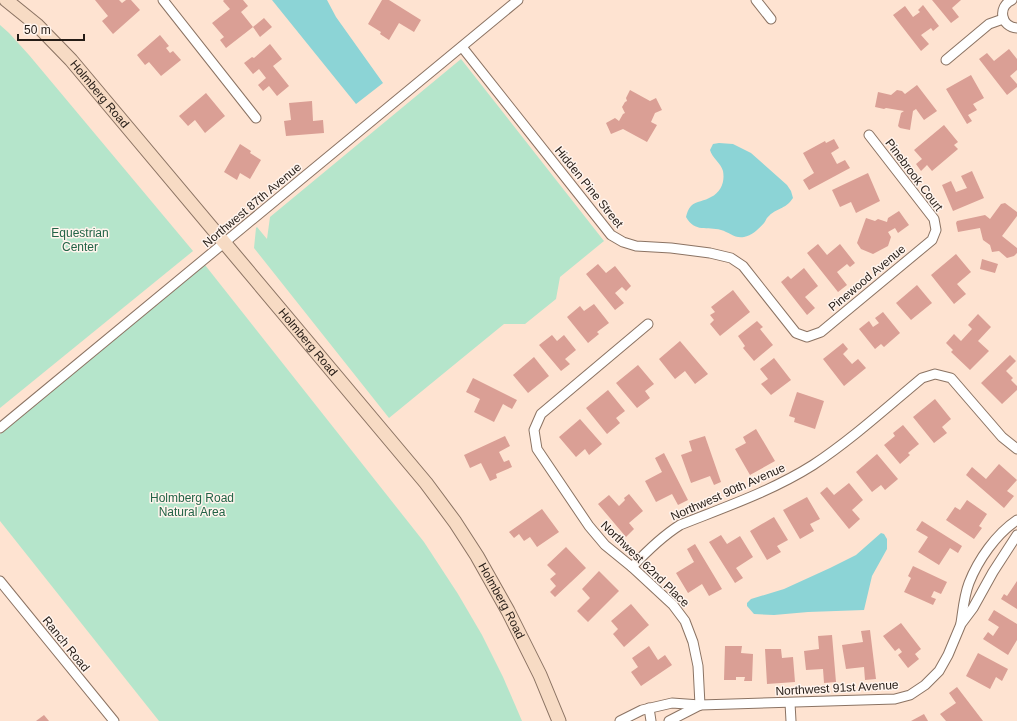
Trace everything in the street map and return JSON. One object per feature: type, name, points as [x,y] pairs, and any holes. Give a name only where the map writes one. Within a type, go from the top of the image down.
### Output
[{"type":"street","name":"Holmberg Road","points":[[6,0],[37,25],[71,60],[426,483],[456,522],[508,611],[540,675],[559,721]]},
{"type":"street","points":[[163,0],[256,118]]},
{"type":"street","name":"Northwest 87th Avenue","points":[[0,428],[518,0]]},
{"type":"street","points":[[756,0],[771,18]]},
{"type":"street","points":[[1012,0],[1008,2],[1002,10],[1003,19],[1008,26],[1017,28]]},
{"type":"street","points":[[946,60],[989,24],[1003,19]]},
{"type":"street","name":"Hidden Pine Street","points":[[462,46],[611,235],[622,242],[636,246],[679,249],[710,253],[731,258],[743,266],[796,333],[807,337]]},
{"type":"street","name":"Pinebrook Court","points":[[869,135],[934,218],[936,230]]},
{"type":"street","name":"Pinewood Avenue","points":[[807,337],[821,332],[932,240],[936,230]]},
{"type":"street","name":"Northwest 62nd Place","points":[[648,324],[541,414],[534,430],[537,449],[589,526],[605,545],[632,567],[673,605],[685,621],[693,642],[698,666],[700,705]]},
{"type":"street","name":"Northwest 90th Avenue","points":[[632,567],[654,544],[680,525],[779,484],[812,465],[841,445],[922,378],[936,374],[951,378],[1002,437],[1017,449]]},
{"type":"street","name":"Northwest 91st Avenue","points":[[961,624],[964,602],[969,583],[995,541],[1017,520]]},
{"type":"street","name":"Northwest 91st Avenue","points":[[620,721],[642,710],[672,703],[700,705],[790,703],[895,698],[910,695],[925,685],[939,671],[948,655],[961,624],[973,608],[993,572],[1017,535]]},
{"type":"street","name":"Ranch Road","points":[[0,581],[114,721]]},
{"type":"street","points":[[790,703],[791,721]]},
{"type":"street","name":"Northwest 91st Avenue","points":[[669,721],[700,705]]},
{"type":"street","points":[[649,708],[651,721]]},
{"type":"green space","name":"Equestrian Center","points":[[0,25],[29,55],[193,251],[0,408]]},
{"type":"green space","points":[[461,59],[604,241],[560,277],[556,299],[525,324],[504,324],[389,418],[254,248],[256,228],[257,227],[267,239],[270,217]]},
{"type":"green space","name":"Holmberg Road Natural Area","points":[[205,265],[424,542],[458,594],[482,635],[503,677],[522,721],[159,721],[0,521],[0,434]]},
{"type":"water","points":[[272,0],[327,0],[336,17],[383,83],[356,104]]},
{"type":"water","points":[[713,144],[733,144],[751,153],[787,185],[791,191],[793,198],[790,202],[772,213],[760,228],[747,236],[738,237],[721,230],[697,227],[693,225],[686,217],[691,206],[714,195],[722,186],[723,171],[710,150]]},
{"type":"water","points":[[881,533],[884,534],[887,539],[887,549],[872,576],[864,610],[774,615],[754,614],[747,606],[747,603],[751,599],[784,589],[856,555]]},
{"type":"building","points":[[95,0],[119,0],[122,3],[126,0],[131,0],[140,10],[113,34],[102,21],[108,16]]},
{"type":"building","points":[[243,0],[248,6],[241,12],[253,27],[226,48],[220,40],[224,37],[212,23],[230,9],[223,1]]},
{"type":"building","points":[[382,0],[389,0],[421,20],[414,32],[399,23],[389,40],[380,34],[381,32],[368,24]]},
{"type":"building","points":[[932,0],[961,0],[952,8],[959,17],[951,23]]},
{"type":"building","points":[[923,5],[939,26],[933,31],[931,28],[921,35],[929,44],[921,51],[893,15],[905,6],[913,17],[920,12],[918,10]]},
{"type":"building","points":[[264,18],[272,27],[260,37],[253,27]]},
{"type":"building","points":[[160,35],[169,46],[166,48],[170,53],[173,51],[181,60],[161,76],[149,62],[145,65],[137,55]]},
{"type":"building","points":[[270,44],[282,59],[273,66],[289,86],[277,96],[269,86],[263,91],[258,85],[266,78],[259,69],[253,74],[244,63],[252,57],[254,58]]},
{"type":"building","points":[[1009,49],[1017,59],[1017,70],[1010,76],[1017,84],[1017,87],[1007,95],[979,59],[987,53],[994,61]]},
{"type":"building","points":[[971,75],[984,98],[973,104],[977,110],[968,115],[972,121],[967,124],[946,89]]},
{"type":"building","points":[[917,85],[937,111],[924,120],[916,109],[913,111],[910,130],[900,128],[898,126],[901,113],[904,111],[875,107],[878,92],[891,95],[897,90],[902,91],[905,94]]},
{"type":"building","points":[[630,90],[650,101],[656,98],[662,110],[655,113],[651,122],[657,125],[647,142],[623,129],[611,134],[606,123],[615,118],[619,121],[625,113],[622,107],[627,101],[626,98]]},
{"type":"building","points":[[206,93],[225,116],[205,133],[195,120],[188,126],[179,116]]},
{"type":"building","points":[[312,101],[313,121],[323,120],[324,133],[286,136],[284,121],[291,120],[289,103]]},
{"type":"building","points":[[944,125],[958,142],[954,145],[958,149],[932,171],[927,165],[921,171],[916,164],[922,159],[914,150]]},
{"type":"building","points":[[834,139],[839,148],[831,153],[837,164],[845,160],[850,168],[809,190],[803,180],[814,173],[803,153],[825,141],[826,143]]},
{"type":"building","points":[[240,144],[261,160],[250,179],[240,173],[237,180],[224,172]]},
{"type":"building","points":[[972,171],[984,198],[953,211],[942,185],[951,181],[956,192],[967,188],[961,176]]},
{"type":"building","points":[[868,173],[880,201],[856,213],[851,202],[840,207],[832,190]]},
{"type":"building","points":[[1005,203],[1017,212],[1017,216],[1002,236],[1017,248],[1017,253],[1014,256],[1007,258],[999,251],[992,252],[990,245],[983,240],[980,228],[958,232],[957,221],[985,215],[990,219],[1001,204]]},
{"type":"building","points":[[899,211],[909,225],[898,233],[895,228],[888,232],[891,237],[888,246],[873,254],[861,249],[857,243],[866,218],[875,221],[878,219],[887,222],[888,218]]},
{"type":"building","points":[[818,244],[827,255],[840,244],[855,263],[850,267],[847,264],[837,272],[847,285],[838,292],[807,253]]},
{"type":"building","points":[[956,254],[971,272],[957,284],[966,294],[954,304],[931,275]]},
{"type":"building","points":[[982,259],[998,264],[995,273],[980,269]]},
{"type":"building","points":[[598,264],[606,273],[615,266],[631,286],[626,291],[622,287],[615,293],[624,303],[615,310],[586,274]]},
{"type":"building","points":[[804,268],[818,286],[805,297],[815,308],[807,315],[781,282],[788,276],[791,279]]},
{"type":"building","points":[[917,285],[932,303],[911,320],[896,303]]},
{"type":"building","points":[[733,290],[750,312],[720,336],[710,324],[714,320],[710,315],[715,312],[711,307]]},
{"type":"building","points":[[594,304],[609,323],[597,332],[599,334],[588,343],[567,317],[580,306],[584,311]]},
{"type":"building","points":[[883,312],[900,333],[884,347],[881,344],[875,349],[859,329],[869,321],[873,327],[879,323],[875,318]]},
{"type":"building","points":[[978,314],[991,327],[978,341],[989,351],[970,370],[951,352],[953,350],[946,343],[954,334],[961,341],[972,329],[968,325]]},
{"type":"building","points":[[757,321],[763,327],[760,329],[773,345],[754,361],[743,348],[745,346],[738,336]]},
{"type":"building","points":[[552,335],[557,341],[564,335],[576,350],[565,359],[570,364],[561,371],[539,345]]},
{"type":"building","points":[[680,341],[708,374],[695,384],[685,371],[675,379],[659,359]]},
{"type":"building","points":[[843,343],[848,349],[843,354],[852,364],[858,359],[866,368],[844,386],[823,359]]},
{"type":"building","points":[[1010,355],[1016,361],[1006,371],[1013,378],[1011,380],[1017,386],[1017,390],[1002,404],[981,383]]},
{"type":"building","points":[[534,357],[549,376],[528,393],[513,375]]},
{"type":"building","points":[[774,358],[791,380],[771,395],[761,384],[768,379],[760,369]]},
{"type":"building","points":[[638,365],[654,384],[645,391],[650,398],[637,408],[616,383]]},
{"type":"building","points":[[473,378],[517,400],[512,409],[503,404],[494,422],[474,412],[480,399],[466,392]]},
{"type":"building","points":[[608,390],[625,411],[616,418],[620,423],[607,434],[586,408]]},
{"type":"building","points":[[797,392],[824,401],[815,429],[794,422],[795,418],[789,416]]},
{"type":"building","points":[[935,399],[951,419],[942,427],[947,433],[934,443],[913,417]]},
{"type":"building","points":[[580,419],[602,444],[589,455],[585,449],[576,457],[559,437]]},
{"type":"building","points":[[903,425],[919,444],[908,453],[910,455],[900,464],[884,445],[895,436],[893,433]]},
{"type":"building","points":[[756,429],[775,461],[750,475],[735,449],[746,443],[743,437]]},
{"type":"building","points":[[505,436],[510,446],[499,452],[504,462],[509,460],[512,467],[496,474],[497,478],[490,481],[481,463],[470,468],[464,455]]},
{"type":"building","points":[[705,436],[721,482],[714,485],[710,476],[691,483],[681,455],[692,451],[689,441]]},
{"type":"building","points":[[664,453],[688,500],[678,505],[672,494],[656,502],[645,481],[662,472],[655,458]]},
{"type":"building","points":[[877,454],[898,479],[885,490],[881,485],[872,492],[856,472]]},
{"type":"building","points":[[999,464],[1017,480],[1007,491],[1014,496],[1004,508],[966,475],[972,467],[986,479]]},
{"type":"building","points":[[849,483],[863,500],[852,510],[860,519],[849,529],[820,493],[827,487],[834,495]]},
{"type":"building","points":[[629,494],[643,511],[629,523],[634,529],[626,537],[598,504],[609,495],[619,506],[625,500],[624,498]]},
{"type":"building","points":[[807,497],[820,519],[810,524],[814,531],[800,539],[783,510]]},
{"type":"building","points":[[967,500],[987,514],[979,526],[982,528],[974,539],[946,520],[955,507],[960,510]]},
{"type":"building","points":[[542,509],[559,532],[537,547],[530,537],[524,541],[519,534],[514,538],[509,532]]},
{"type":"building","points":[[774,517],[788,540],[777,546],[781,552],[767,560],[750,531]]},
{"type":"building","points":[[922,521],[962,546],[958,553],[950,548],[939,565],[918,552],[928,537],[916,530]]},
{"type":"building","points":[[721,535],[727,544],[740,536],[753,557],[736,568],[743,578],[735,583],[709,542]]},
{"type":"building","points":[[695,544],[722,589],[709,596],[702,584],[688,593],[676,573],[694,562],[687,549]]},
{"type":"building","points":[[566,547],[586,568],[555,597],[550,592],[556,586],[550,579],[556,574],[547,565]]},
{"type":"building","points":[[913,566],[947,582],[941,594],[934,591],[931,597],[936,599],[933,605],[904,592],[911,578],[908,576]]},
{"type":"building","points":[[599,571],[619,591],[588,622],[577,611],[590,598],[582,589]]},
{"type":"building","points":[[1017,581],[1017,609],[1001,599],[1004,594],[1007,596]]},
{"type":"building","points":[[631,604],[649,625],[624,647],[613,634],[618,629],[611,621]]},
{"type":"building","points":[[994,610],[1017,624],[1017,640],[1008,655],[983,639],[988,632],[993,636],[999,627],[988,620]]},
{"type":"building","points":[[901,623],[921,649],[915,654],[919,659],[908,668],[898,655],[902,652],[899,648],[895,651],[883,636]]},
{"type":"building","points":[[870,630],[876,679],[865,680],[864,667],[846,669],[842,645],[863,642],[861,631]]},
{"type":"building","points":[[832,635],[836,682],[824,683],[823,669],[806,670],[804,651],[819,649],[818,636]]},
{"type":"building","points":[[649,646],[658,660],[665,655],[672,665],[641,686],[631,672],[638,667],[632,658]]},
{"type":"building","points":[[725,646],[742,646],[741,653],[753,654],[752,681],[744,681],[745,677],[736,677],[736,680],[724,680]]},
{"type":"building","points":[[765,649],[781,649],[782,658],[793,657],[795,682],[767,684]]},
{"type":"building","points":[[978,653],[1008,669],[1002,681],[996,677],[990,689],[966,676]]},
{"type":"building","points":[[957,687],[983,721],[946,721],[940,714],[956,703],[949,693]]},
{"type":"building","points":[[924,714],[928,721],[911,721]]},
{"type":"building","points":[[44,715],[49,721],[36,721]]}]
